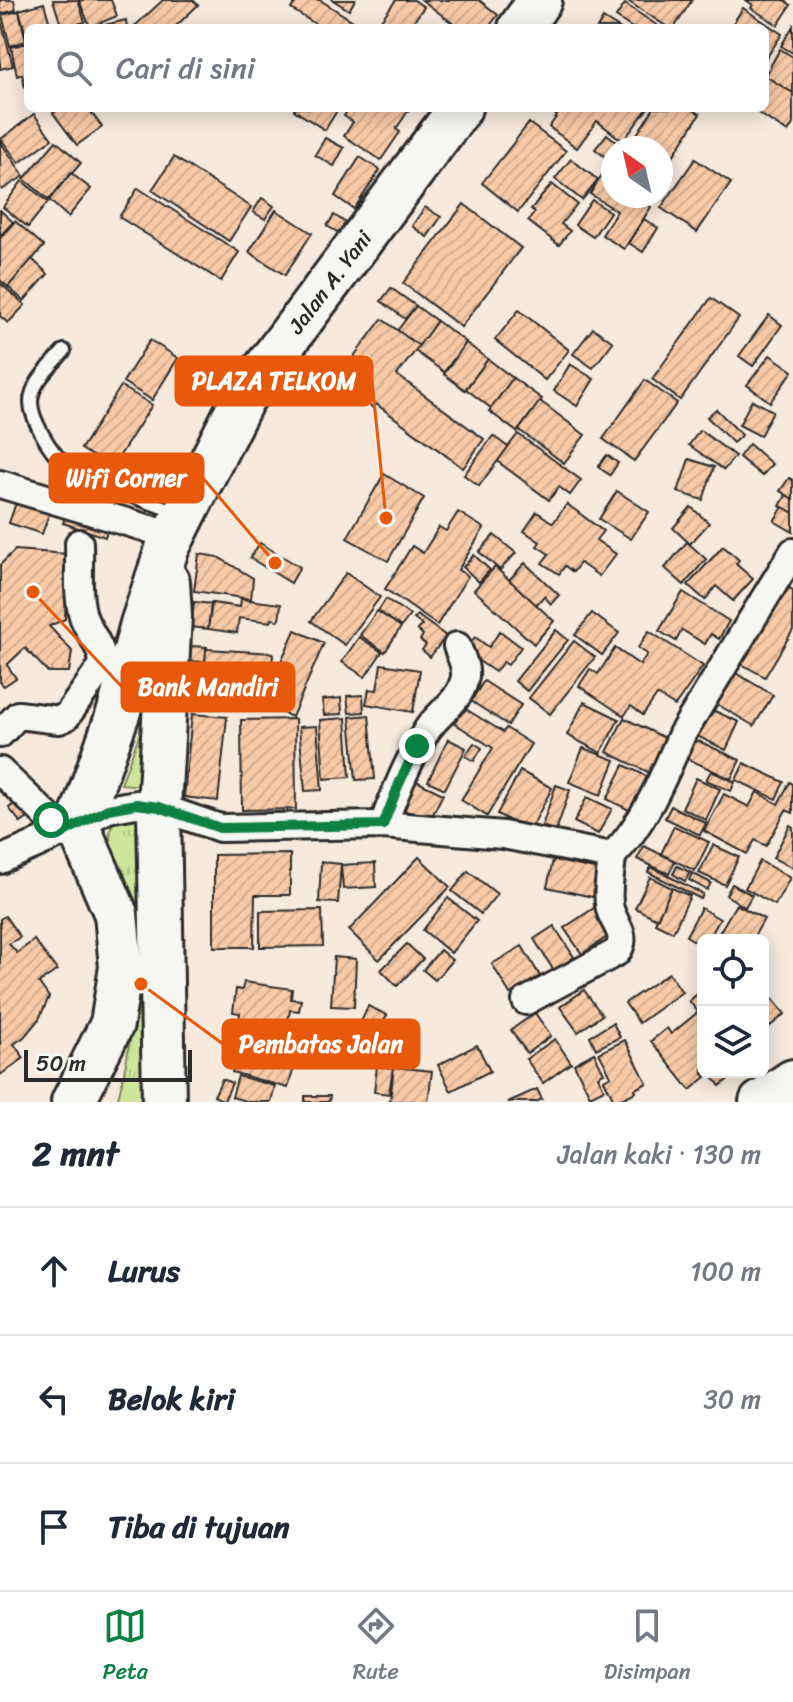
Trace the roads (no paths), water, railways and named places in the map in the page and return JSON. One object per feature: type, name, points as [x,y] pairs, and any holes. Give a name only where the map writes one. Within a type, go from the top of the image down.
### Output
[{"type":"highway","name":"Jalan A. Yani","points":[[71,829],[119,711],[142,624],[174,533],[243,398],[457,112]]},
{"type":"highway","points":[[164,1102],[159,807],[174,533]]},
{"type":"highway","points":[[71,829],[116,914],[121,967],[100,1102]]},
{"type":"highway","points":[[73,1102],[112,1024]]},
{"type":"street","points":[[0,484],[174,533]]},
{"type":"street","points":[[0,734],[18,715],[59,720],[66,717],[103,665],[103,657],[80,603],[79,543]]},
{"type":"street","points":[[526,1001],[617,952],[622,945],[623,937],[609,908],[612,856],[627,841],[682,734],[793,552]]},
{"type":"street","points":[[383,825],[417,746],[464,684],[466,671],[457,646]]},
{"type":"street","points":[[0,771],[71,829]]},
{"type":"street","points":[[0,860],[121,805],[159,807],[220,828],[383,825],[503,835],[612,856]]},
{"type":"lane","points":[[64,351],[37,383],[31,402],[37,427],[63,462],[174,533]]},
{"type":"place","name":"PLAZA TELKOM","points":[[386,518]]},
{"type":"place","name":"Wifi Corner","points":[[275,563]]},
{"type":"place","name":"Bank Mandiri","points":[[33,592]]},
{"type":"place","name":"Pembatas Jalan","points":[[141,984]]}]
